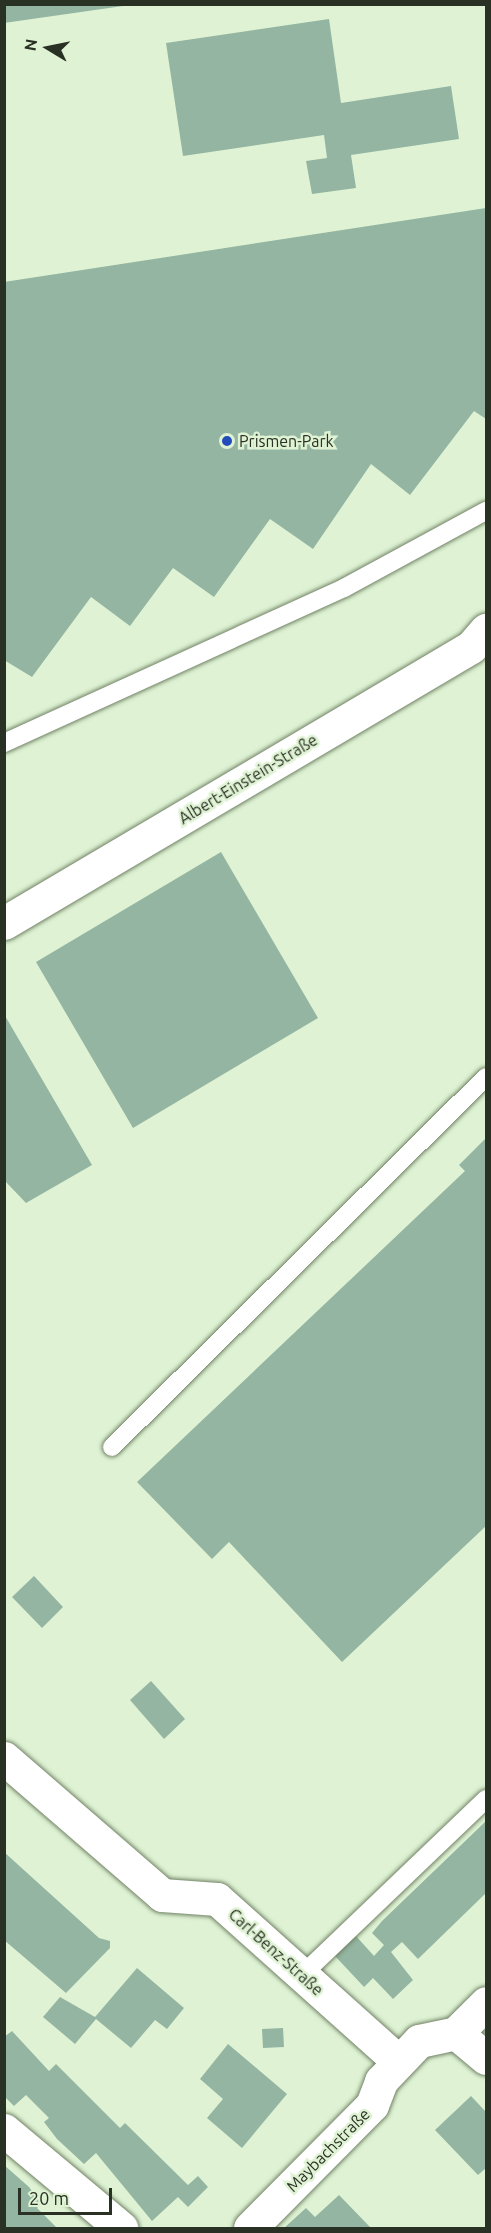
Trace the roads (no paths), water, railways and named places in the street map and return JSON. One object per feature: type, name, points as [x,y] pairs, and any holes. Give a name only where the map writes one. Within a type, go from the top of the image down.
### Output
[{"type":"street","name":"Albert-Einstein-Straße","points":[[4,923],[471,647],[486,630]]},
{"type":"street","name":"Carl-Benz-Straße","points":[[4,1758],[162,1895],[217,1899],[398,2061]]},
{"type":"street","points":[[486,2003],[456,2033],[486,2058]]},
{"type":"street","name":"Maybachstraße","points":[[250,2229],[372,2105],[381,2081],[418,2041],[456,2033]]},
{"type":"street","points":[[4,2130],[121,2229]]},
{"type":"lane","points":[[4,743],[344,588],[486,511]]},
{"type":"lane","points":[[112,1447],[486,1077]]},
{"type":"lane","points":[[302,1975],[486,1799]]},
{"type":"place","name":"Prismen-Park","points":[[227,441]]}]
